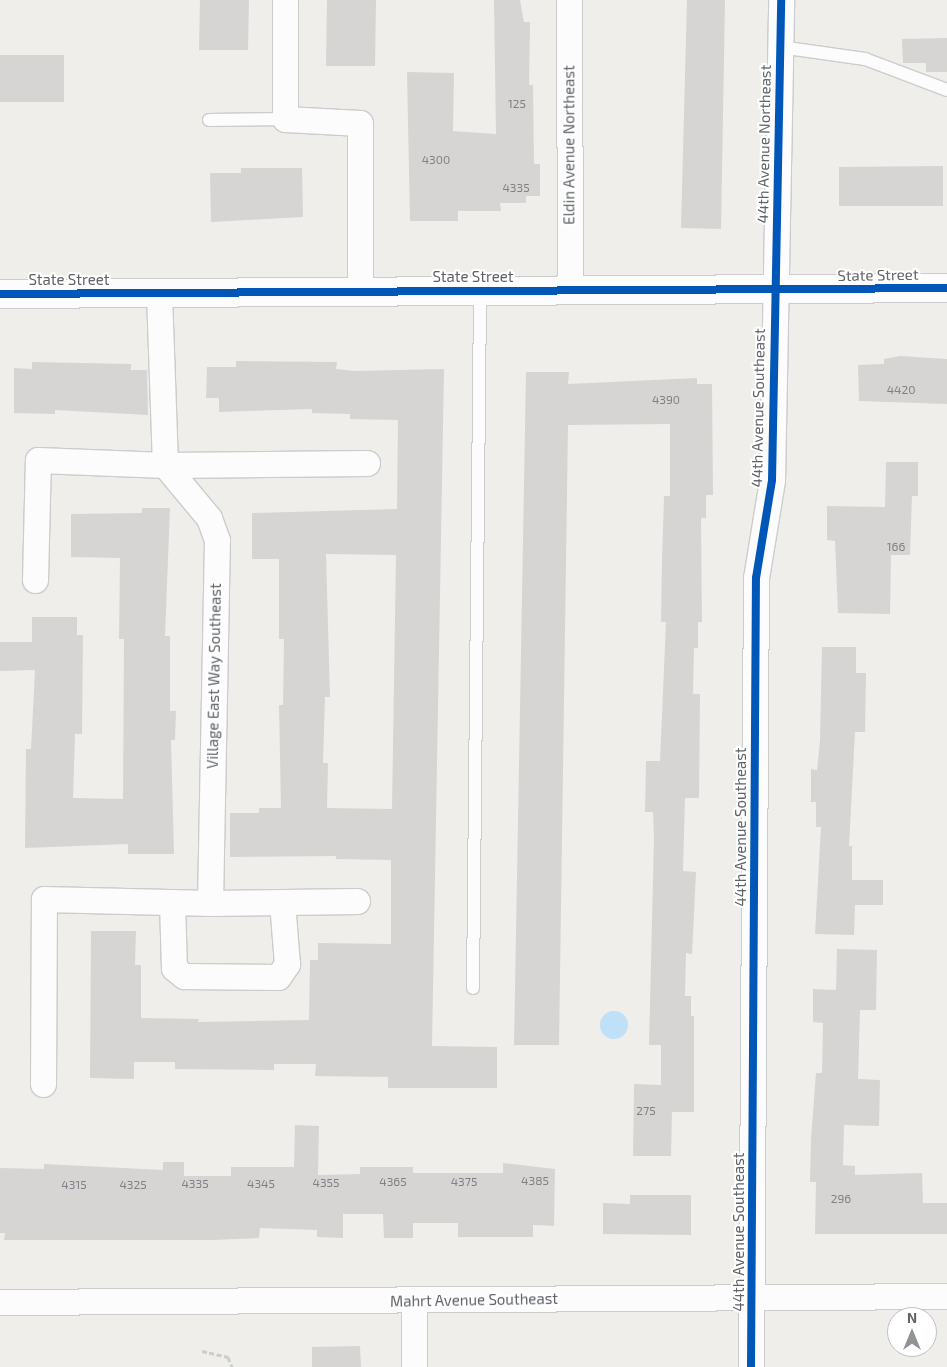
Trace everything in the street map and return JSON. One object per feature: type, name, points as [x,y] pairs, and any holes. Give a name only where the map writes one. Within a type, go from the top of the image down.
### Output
[{"type":"main road","name":"State Street","points":[[0,294],[947,288]]},
{"type":"street","points":[[285,0],[285,119],[360,123],[360,291]]},
{"type":"street","name":"Eldin Avenue Northeast","points":[[569,0],[570,290]]},
{"type":"street","name":"44th Avenue Northeast","points":[[774,289],[781,0]]},
{"type":"street","name":"44th Avenue Southeast","points":[[751,1367],[753,1296],[756,578],[772,480],[774,289]]},
{"type":"street","points":[[159,294],[165,465]]},
{"type":"street","points":[[35,580],[38,460],[165,465],[367,463]]},
{"type":"street","name":"Village East Way Southeast","points":[[165,465],[209,518],[217,540],[210,903]]},
{"type":"street","points":[[43,1084],[44,899],[210,903],[357,901]]},
{"type":"street","points":[[172,902],[174,968],[184,976],[278,977],[287,964],[282,902]]},
{"type":"street","name":"Mahrt Avenue Southeast","points":[[0,1302],[414,1301],[753,1296],[947,1296]]},
{"type":"street","points":[[414,1301],[414,1367]]},
{"type":"lane","points":[[780,46],[865,59],[947,90]]},
{"type":"lane","points":[[209,120],[285,119]]},
{"type":"lane","points":[[473,988],[480,291]]},
{"type":"path","points":[[202,1351],[228,1357],[232,1367]]},
{"type":"water","points":[[614,1011],[624,1015],[628,1025],[624,1035],[614,1039],[604,1035],[600,1025],[604,1015]]},
{"type":"building","points":[[200,0],[249,0],[248,50],[199,50]]},
{"type":"building","points":[[327,0],[376,0],[375,66],[326,66]]},
{"type":"building","points":[[494,0],[520,0],[524,22],[530,22],[529,85],[533,85],[534,164],[540,164],[540,196],[526,196],[526,203],[500,203],[501,211],[458,211],[458,221],[410,221],[407,72],[454,73],[453,131],[496,134]]},
{"type":"building","points":[[687,0],[725,0],[721,229],[681,228]]},
{"type":"building","points":[[947,38],[947,72],[926,72],[926,63],[903,63],[902,39]]},
{"type":"building","points":[[0,55],[64,55],[64,102],[0,102]]},
{"type":"building","points":[[943,166],[943,206],[839,206],[839,167]]},
{"type":"building","points":[[241,168],[302,168],[303,217],[211,222],[210,173],[241,173]]},
{"type":"building","points":[[900,356],[947,359],[947,404],[859,401],[858,365],[884,364],[884,359]]},
{"type":"building","points":[[236,361],[337,362],[336,369],[354,371],[444,369],[432,1046],[497,1047],[497,1088],[388,1088],[388,1077],[315,1076],[316,1064],[274,1064],[274,1070],[175,1069],[175,1062],[134,1062],[134,1079],[90,1078],[91,931],[136,931],[135,965],[141,965],[141,1018],[199,1019],[198,1022],[309,1020],[310,960],[318,960],[318,943],[391,944],[391,860],[336,859],[336,856],[230,857],[230,813],[259,813],[259,808],[281,808],[279,705],[283,705],[284,639],[279,639],[279,559],[252,559],[252,513],[397,509],[398,420],[350,419],[350,414],[312,413],[312,409],[219,412],[219,398],[206,398],[207,367],[236,367]],"holes":[[[326,554],[396,555],[392,809],[327,808],[328,763],[323,763],[325,697],[330,697]]]},
{"type":"building","points":[[32,362],[131,364],[131,370],[147,370],[148,415],[55,410],[55,414],[14,413],[14,368],[32,369]]},
{"type":"building","points":[[526,372],[569,372],[568,384],[697,378],[697,384],[712,384],[713,495],[706,495],[706,518],[701,518],[702,622],[698,622],[698,648],[694,648],[693,694],[700,694],[699,798],[685,798],[683,871],[696,872],[692,954],[686,953],[685,996],[691,996],[691,1016],[694,1016],[694,1112],[672,1112],[671,1156],[633,1156],[634,1084],[661,1085],[661,1045],[649,1045],[654,838],[653,812],[645,812],[646,761],[660,761],[666,622],[661,622],[662,561],[664,496],[670,496],[670,424],[568,425],[559,1045],[514,1045]]},
{"type":"building","points":[[886,462],[918,462],[918,496],[912,496],[910,555],[891,555],[890,614],[838,613],[835,541],[827,540],[827,506],[885,507]]},
{"type":"building","points":[[142,508],[170,508],[165,636],[170,636],[170,711],[176,711],[175,740],[171,740],[174,854],[128,854],[128,844],[25,848],[26,749],[31,749],[35,670],[0,671],[0,642],[32,642],[32,617],[77,617],[77,635],[83,635],[82,734],[75,734],[73,798],[123,799],[124,639],[119,639],[120,558],[71,557],[71,514],[142,513]]},
{"type":"building","points":[[822,647],[856,647],[856,673],[866,673],[865,732],[855,732],[849,846],[852,846],[852,880],[883,880],[883,905],[855,905],[854,935],[815,934],[821,827],[816,827],[816,802],[811,802],[811,769],[817,770],[820,741]]},
{"type":"building","points":[[837,949],[877,950],[876,1010],[860,1010],[858,1079],[880,1080],[879,1126],[844,1125],[843,1165],[855,1166],[855,1175],[922,1173],[923,1203],[947,1203],[947,1234],[815,1234],[816,1182],[810,1182],[811,1139],[816,1073],[822,1073],[823,1023],[813,1022],[813,989],[836,990]]},
{"type":"building","points":[[295,1125],[319,1126],[318,1175],[360,1174],[360,1167],[413,1167],[413,1173],[503,1173],[503,1163],[555,1169],[554,1226],[533,1225],[533,1237],[458,1237],[458,1223],[413,1223],[413,1238],[384,1238],[383,1214],[343,1214],[343,1238],[317,1237],[317,1230],[260,1228],[259,1238],[213,1240],[4,1240],[5,1233],[0,1233],[0,1168],[44,1169],[44,1164],[163,1170],[163,1162],[184,1162],[184,1176],[231,1176],[231,1167],[294,1167]]},
{"type":"building","points":[[630,1195],[691,1195],[691,1235],[603,1234],[603,1203],[630,1204]]},
{"type":"building","points":[[360,1346],[361,1367],[312,1367],[312,1347]]},
{"type":"cycle path","points":[[751,1367],[756,578],[772,480],[781,0]]},
{"type":"cycle path","points":[[0,294],[947,288]]}]
